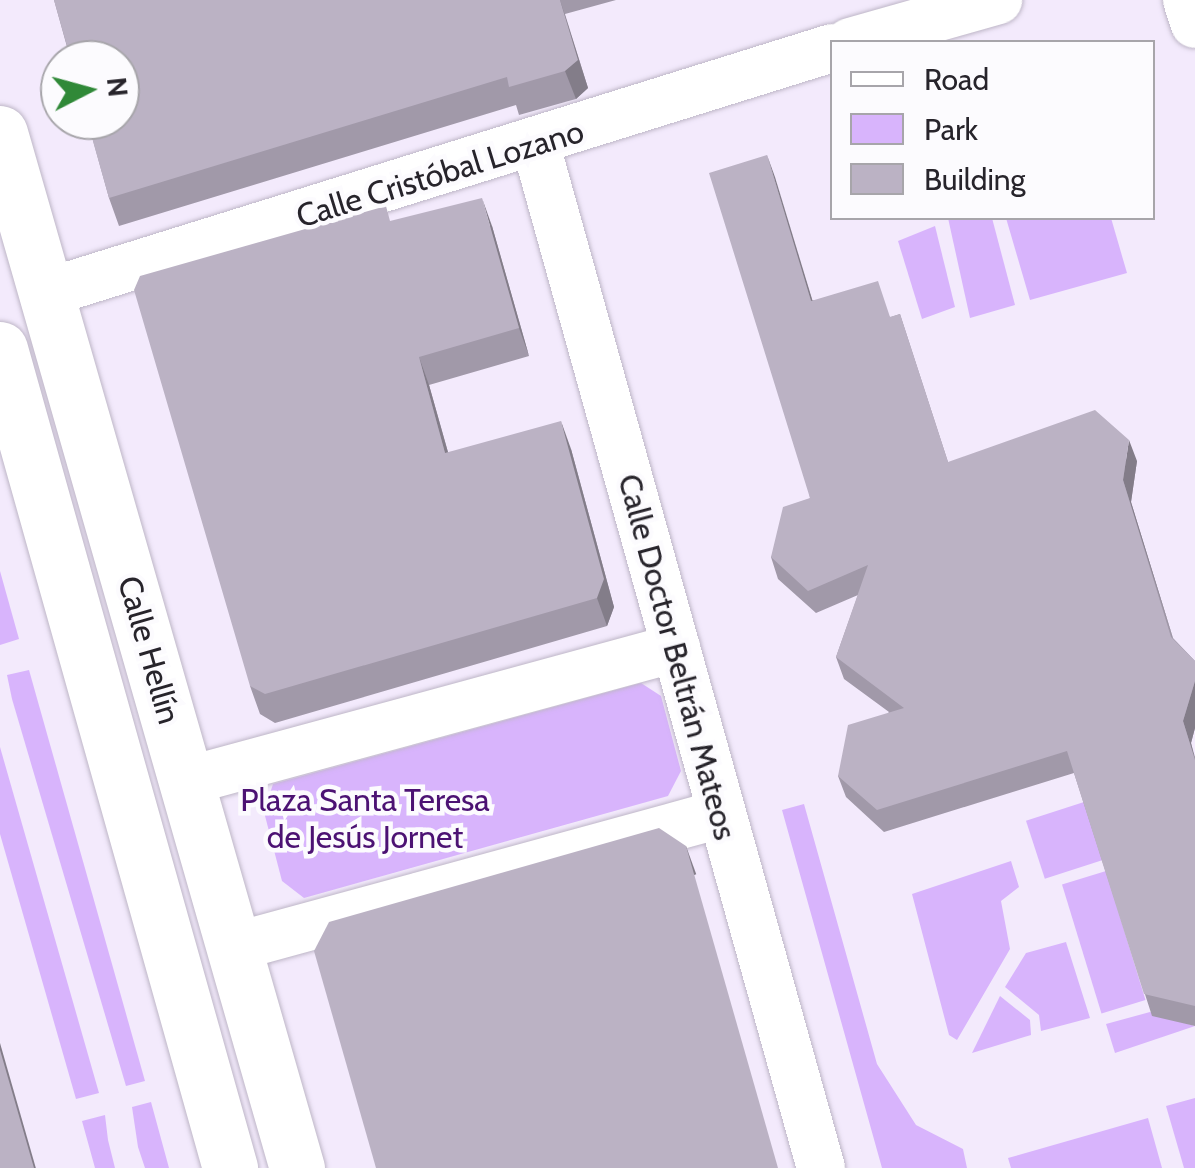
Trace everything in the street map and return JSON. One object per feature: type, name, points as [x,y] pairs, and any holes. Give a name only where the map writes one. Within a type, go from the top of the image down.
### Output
[{"type":"main road","name":"Calle Hellín","points":[[0,133],[297,1168]]},
{"type":"main road","name":"Calle Hellín","points":[[0,350],[230,1168]]},
{"type":"street","points":[[866,25],[998,0]]},
{"type":"street","points":[[1188,0],[1195,24]]},
{"type":"street","name":"Calle Cristóbal Lozano","points":[[46,294],[536,146],[830,49]]},
{"type":"street","name":"Calle Doctor Beltrán Mateos","points":[[536,146],[820,1168]]},
{"type":"street","points":[[186,782],[676,648]]},
{"type":"street","points":[[234,946],[720,814]]},
{"type":"green space","points":[[948,220],[993,220],[1015,305],[970,318]]},
{"type":"green space","points":[[1007,220],[1112,220],[1127,273],[1030,300]]},
{"type":"green space","points":[[935,226],[955,307],[922,319],[898,241]]},
{"type":"green space","points":[[0,571],[19,639],[0,645]]},
{"type":"green space","points":[[29,670],[145,1081],[126,1086],[12,699],[7,675]]},
{"type":"green space","name":"Plaza Santa Teresa de Jesús Jornet","points":[[641,683],[661,696],[681,771],[668,796],[304,898],[282,881],[264,812],[273,784]]},
{"type":"green space","points":[[0,747],[99,1093],[76,1099],[0,834]]},
{"type":"green space","points":[[1084,802],[1103,860],[1045,879],[1026,821]]},
{"type":"green space","points":[[804,804],[877,1064],[916,1125],[963,1149],[967,1168],[882,1168],[782,810]]},
{"type":"green space","points":[[1011,861],[1019,887],[1001,901],[1010,949],[957,1040],[949,1035],[912,894]]},
{"type":"green space","points":[[1106,871],[1145,1000],[1101,1014],[1062,884]]},
{"type":"green space","points":[[1066,942],[1090,1018],[1041,1031],[1039,1015],[1005,987],[1026,953]]},
{"type":"green space","points":[[1000,996],[1030,1020],[1031,1035],[972,1053]]},
{"type":"green space","points":[[1150,1012],[1195,1026],[1115,1053],[1106,1024]]},
{"type":"green space","points":[[1195,1098],[1195,1168],[1184,1168],[1166,1106]]},
{"type":"green space","points":[[151,1102],[169,1168],[145,1168],[138,1147],[132,1107]]},
{"type":"green space","points":[[105,1115],[115,1168],[95,1168],[82,1121]]},
{"type":"green space","points":[[1148,1118],[1162,1168],[1011,1168],[1008,1158]]},
{"type":"building","points":[[54,0],[560,0],[578,60],[565,71],[509,87],[507,77],[109,198],[93,140],[140,140],[140,40],[65,40]]},
{"type":"building","points":[[767,155],[811,301],[878,281],[890,317],[900,314],[948,462],[1095,410],[1129,440],[1123,480],[1171,637],[1195,661],[1195,681],[1183,721],[1195,760],[1195,1006],[1144,994],[1067,751],[877,810],[838,776],[848,725],[904,708],[836,657],[868,565],[808,591],[771,557],[783,507],[810,498],[709,173]]},
{"type":"building","points":[[482,198],[519,328],[419,357],[445,453],[561,421],[604,579],[597,598],[265,694],[250,686],[134,290],[140,276],[386,206],[390,221]]},
{"type":"building","points":[[659,828],[686,846],[778,1168],[376,1168],[314,951],[329,922]]},
{"type":"building","points":[[0,1050],[34,1168],[0,1168]]}]
